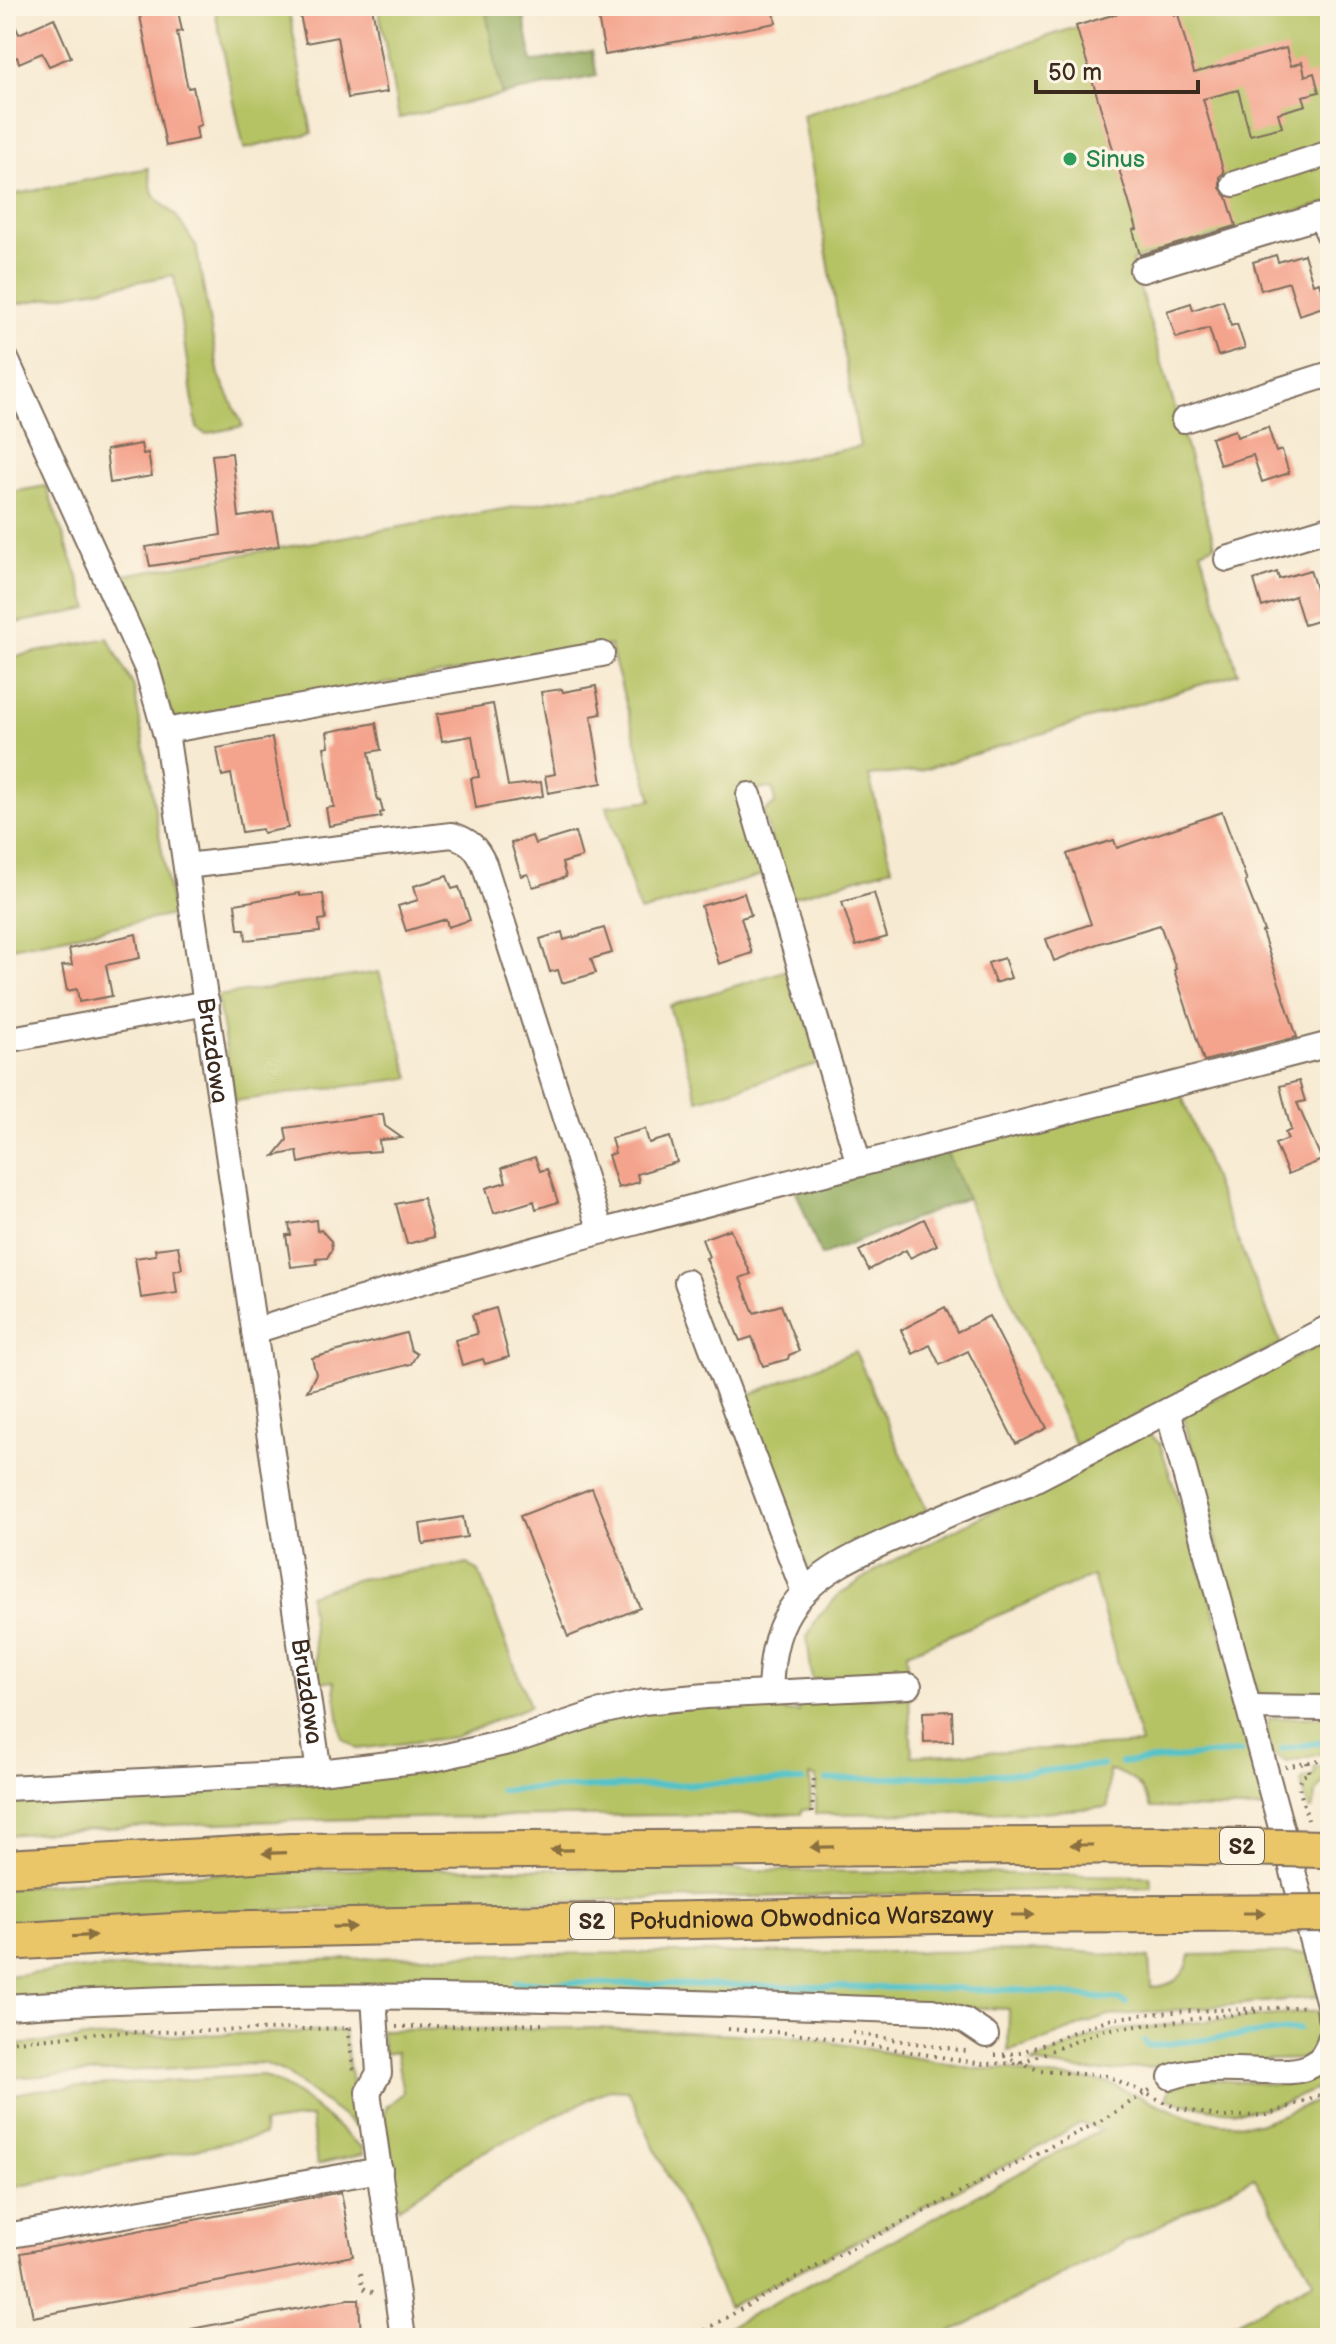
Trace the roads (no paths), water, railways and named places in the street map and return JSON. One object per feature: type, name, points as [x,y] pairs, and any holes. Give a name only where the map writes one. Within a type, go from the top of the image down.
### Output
[{"type":"highway","name":"S2","points":[[6,1868],[291,1852],[1160,1845],[1327,1849]]},
{"type":"highway","name":"Południowa Obwodnica Warszawy","points":[[6,1942],[223,1929],[925,1915],[1330,1913]]},
{"type":"street","points":[[1234,184],[1330,153]]},
{"type":"street","points":[[1142,270],[1320,216],[1330,237]]},
{"type":"street","name":"Bruzdowa","points":[[6,359],[147,669],[165,731],[319,1772]]},
{"type":"street","points":[[1184,420],[1330,374]]},
{"type":"street","points":[[1227,559],[1330,528]]},
{"type":"street","points":[[165,731],[602,654]]},
{"type":"street","points":[[749,795],[859,1164]]},
{"type":"street","points":[[186,866],[452,835],[477,848],[601,1231]]},
{"type":"street","points":[[6,1040],[207,1003]]},
{"type":"street","points":[[254,1331],[391,1289],[601,1231],[1330,1044]]},
{"type":"street","points":[[687,1282],[804,1592]]},
{"type":"street","points":[[770,1693],[771,1668],[780,1628],[804,1592],[829,1572],[862,1553],[983,1499],[1026,1484],[1330,1327]]},
{"type":"street","points":[[1168,1411],[1330,2017]]},
{"type":"street","points":[[6,1788],[319,1772],[474,1752],[597,1713],[643,1702],[909,1686]]},
{"type":"street","points":[[1249,1707],[1330,1708]]},
{"type":"street","points":[[6,2007],[134,1998],[301,1995],[606,2000],[932,2011],[965,2021],[986,2035]]},
{"type":"street","points":[[374,1997],[379,2073],[368,2092],[403,2338]]},
{"type":"street","points":[[1171,2077],[1203,2070],[1305,2069],[1326,2052],[1330,2039]]},
{"type":"street","points":[[6,2236],[380,2170]]},
{"type":"waterway","points":[[1282,1749],[1330,1741]]},
{"type":"waterway","points":[[1121,1763],[1241,1752]]},
{"type":"waterway","points":[[827,1780],[1022,1773],[1103,1765]]},
{"type":"waterway","points":[[500,1790],[803,1781]]},
{"type":"waterway","points":[[516,1982],[1019,1990],[1126,2003]]},
{"type":"waterway","points":[[1144,2041],[1149,2046],[1299,2029]]},
{"type":"place","name":"Sinus","points":[[1070,159]]}]
